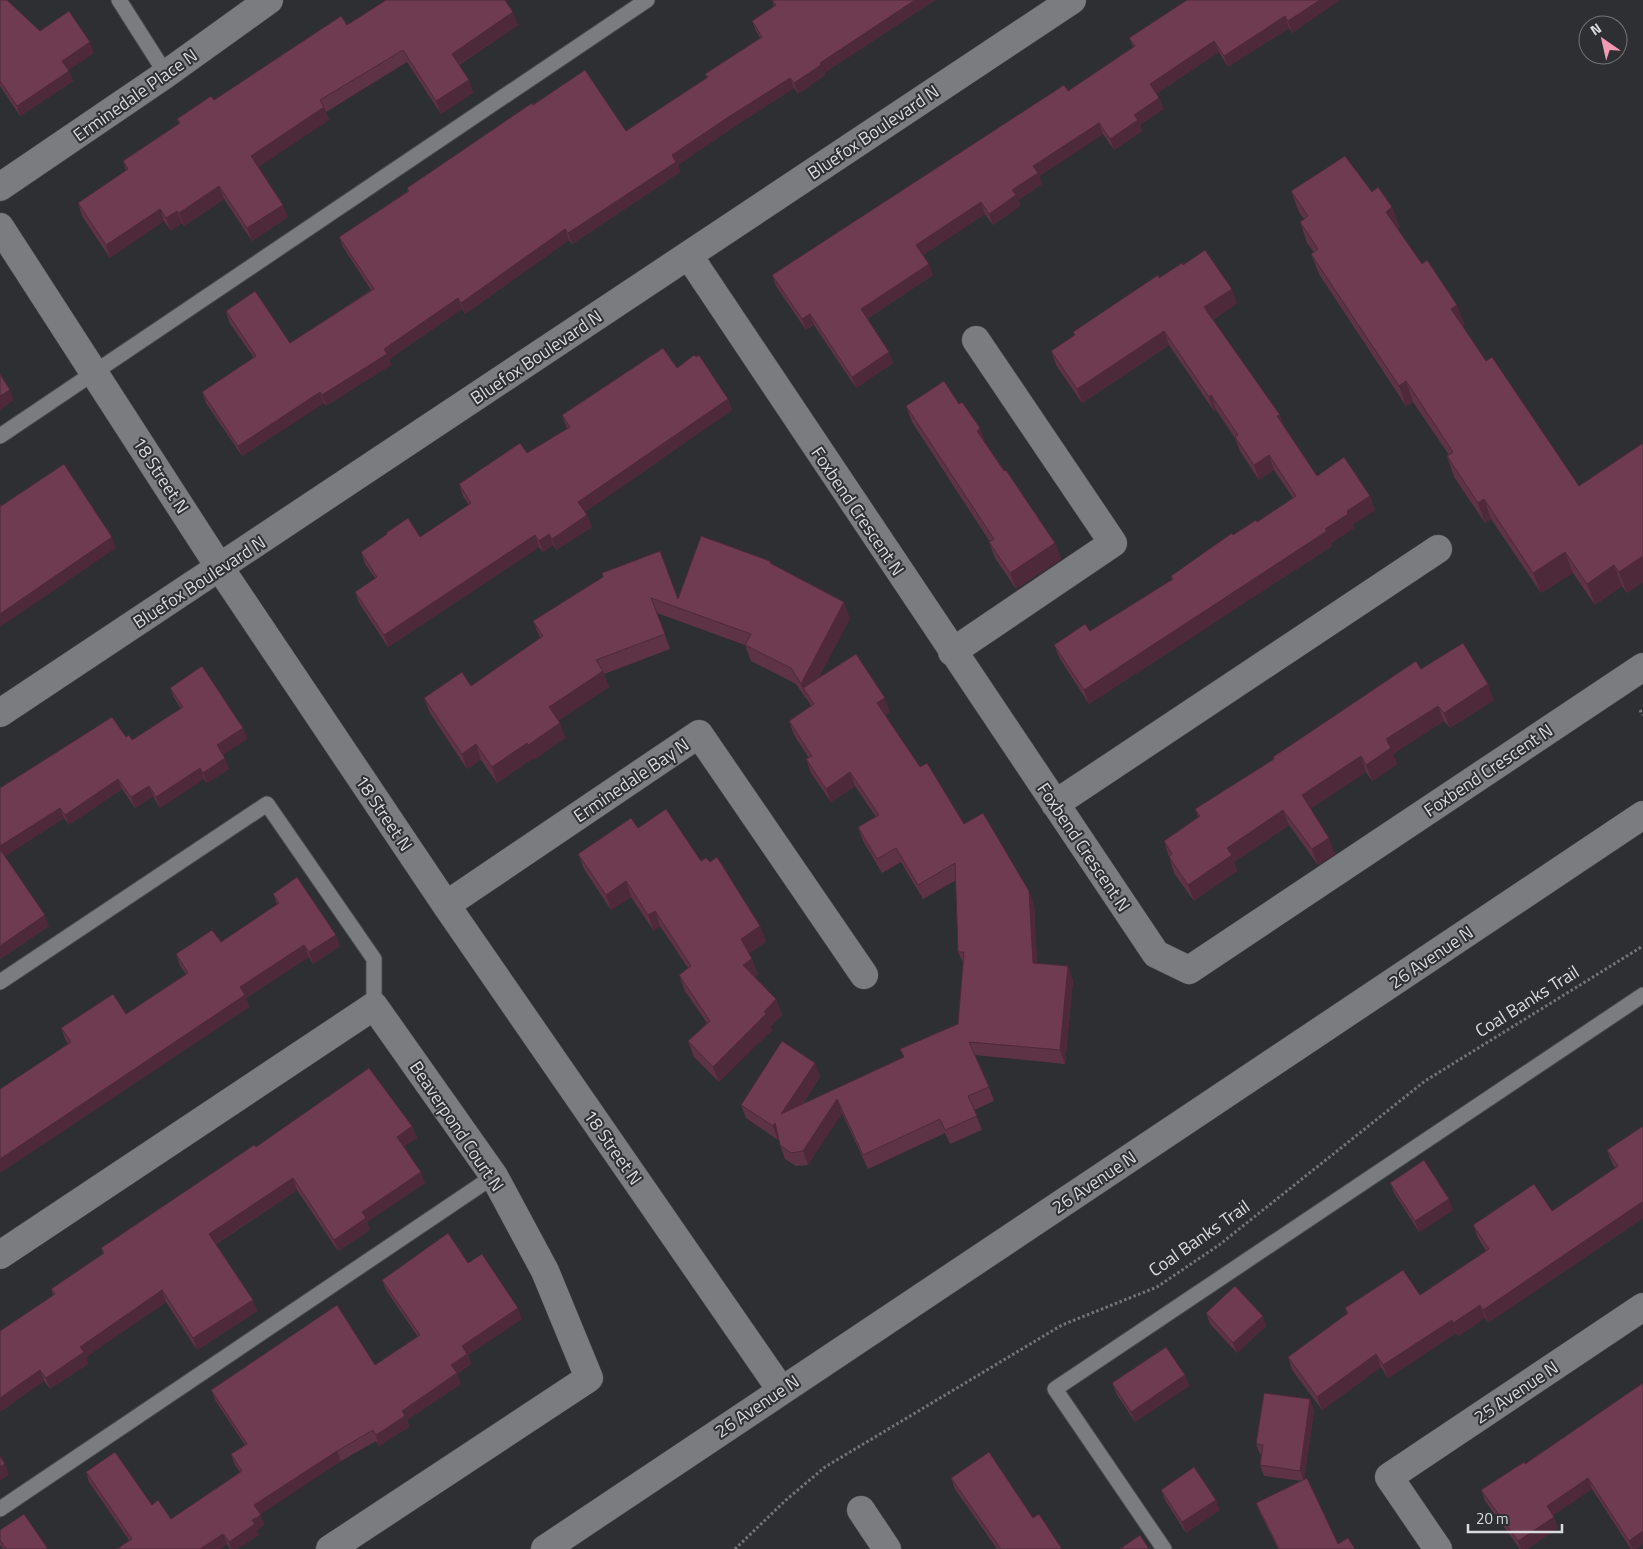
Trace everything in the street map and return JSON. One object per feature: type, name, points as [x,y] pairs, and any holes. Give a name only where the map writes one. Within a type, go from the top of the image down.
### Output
[{"type":"street","name":"Erminedale Place N","points":[[0,187],[166,74],[269,0]]},
{"type":"street","name":"Bluefox Boulevard N","points":[[0,713],[1072,0]]},
{"type":"street","name":"18 Street N","points":[[0,227],[220,568],[446,905],[781,1390]]},
{"type":"street","name":"Foxbend Crescent N","points":[[689,256],[952,652],[1156,954],[1189,970],[1643,666]]},
{"type":"street","points":[[952,652],[1113,543],[976,340]]},
{"type":"street","points":[[1056,804],[1438,549]]},
{"type":"street","name":"Erminedale Bay N","points":[[446,905],[698,734],[864,975]]},
{"type":"street","name":"26 Avenue N","points":[[545,1549],[1643,816]]},
{"type":"street","points":[[0,1255],[374,1006]]},
{"type":"street","name":"Beaverpond Court N","points":[[330,1549],[589,1378],[545,1271],[494,1176],[374,1006]]},
{"type":"street","name":"25 Avenue N","points":[[1438,1549],[1388,1477],[1643,1307]]},
{"type":"street","points":[[861,1510],[887,1549]]},
{"type":"lane","points":[[119,0],[166,74]]},
{"type":"lane","points":[[0,436],[647,0]]},
{"type":"lane","points":[[0,982],[267,804],[374,959],[374,1006]]},
{"type":"lane","points":[[1164,1549],[1055,1389],[1643,995]]},
{"type":"lane","points":[[0,1509],[494,1176]]},
{"type":"path","points":[[1640,710],[1643,715]]},
{"type":"path","name":"Coal Banks Trail","points":[[735,1549],[786,1500],[825,1467],[1062,1325],[1158,1287],[1218,1245],[1425,1081],[1643,946]]},
{"type":"building","points":[[0,0],[7,0],[40,31],[69,11],[90,42],[62,61],[69,71],[17,106],[0,81]]},
{"type":"building","points":[[386,0],[505,0],[513,12],[452,54],[469,80],[436,101],[403,50],[320,100],[324,107],[251,156],[283,205],[247,228],[219,186],[179,213],[177,211],[166,218],[160,209],[106,245],[78,203],[128,169],[123,161],[180,123],[177,119],[211,96],[214,100],[341,16],[347,25]]},
{"type":"building","points":[[772,0],[915,0],[820,63],[821,65],[794,83],[790,78],[727,118],[672,155],[676,162],[568,233],[565,229],[461,303],[458,298],[384,349],[387,354],[322,395],[320,392],[238,446],[202,392],[256,356],[226,311],[255,291],[290,343],[374,289],[339,237],[409,191],[407,188],[532,103],[533,105],[585,70],[626,131],[708,77],[705,74],[762,37],[752,21],[776,5]]},
{"type":"building","points":[[1187,0],[1320,0],[1288,21],[1285,16],[1224,56],[1214,41],[1150,84],[1159,98],[1134,115],[1138,120],[1110,139],[1099,123],[1033,166],[1038,173],[1012,190],[1016,195],[989,214],[981,202],[916,245],[929,264],[861,309],[889,352],[852,377],[810,314],[802,319],[772,275],[1064,85],[1068,91],[1135,46],[1129,38]]},
{"type":"building","points":[[1345,156],[1372,192],[1378,187],[1392,207],[1386,212],[1422,264],[1427,260],[1457,305],[1451,309],[1486,361],[1492,357],[1579,486],[1643,443],[1643,556],[1619,572],[1614,565],[1587,584],[1565,552],[1533,573],[1484,499],[1478,503],[1447,456],[1453,452],[1406,381],[1399,386],[1311,254],[1318,249],[1300,222],[1308,216],[1291,191]]},
{"type":"building","points":[[1205,250],[1232,289],[1204,307],[1280,415],[1277,416],[1317,476],[1344,457],[1370,496],[1347,511],[1348,514],[1325,529],[1327,531],[1084,690],[1054,645],[1085,624],[1090,631],[1173,579],[1171,576],[1232,533],[1233,535],[1256,520],[1257,522],[1296,496],[1269,455],[1254,465],[1235,437],[1238,435],[1211,395],[1209,397],[1164,331],[1077,389],[1051,351],[1075,335],[1073,332],[1158,275],[1159,278]]},
{"type":"building","points":[[663,348],[677,368],[694,355],[696,357],[699,355],[728,399],[578,502],[587,515],[552,539],[549,534],[539,541],[535,535],[384,635],[355,592],[377,577],[361,552],[408,518],[420,537],[471,503],[459,484],[520,443],[527,453],[570,427],[562,415]]},
{"type":"building","points":[[0,374],[10,390],[0,396]]},
{"type":"building","points":[[944,381],[959,404],[962,402],[980,428],[977,431],[1004,471],[1006,470],[1055,543],[1010,573],[989,542],[994,539],[906,406]]},
{"type":"building","points":[[64,464],[112,537],[0,614],[0,504],[1,506]]},
{"type":"building","points":[[701,536],[770,561],[770,563],[844,602],[801,684],[791,668],[745,645],[751,634],[651,598],[665,634],[596,660],[603,671],[549,707],[560,723],[492,767],[476,744],[462,754],[424,698],[462,672],[471,686],[543,636],[533,621],[603,577],[602,573],[660,551],[678,599]]},
{"type":"building","points":[[1463,643],[1488,684],[1444,713],[1438,706],[1386,739],[1391,748],[1366,765],[1361,756],[1302,795],[1329,838],[1312,849],[1283,810],[1227,848],[1232,855],[1188,885],[1169,857],[1172,854],[1164,841],[1200,816],[1195,809],[1274,759],[1273,757],[1416,661],[1421,669]]},
{"type":"building","points":[[856,654],[885,698],[877,703],[920,767],[927,763],[964,824],[983,813],[1029,891],[1033,963],[1068,966],[1060,1050],[969,1042],[989,1087],[968,1096],[977,1116],[945,1130],[940,1119],[863,1155],[837,1099],[803,1151],[791,1153],[780,1145],[775,1123],[773,1126],[741,1105],[782,1041],[815,1063],[781,1114],[904,1057],[900,1049],[958,1024],[964,952],[958,952],[955,863],[918,885],[896,848],[877,859],[858,827],[879,815],[850,772],[826,789],[806,759],[812,756],[789,721],[814,704],[803,688]]},
{"type":"building","points":[[202,666],[243,728],[217,745],[225,758],[203,773],[200,768],[156,797],[149,786],[131,797],[118,779],[65,815],[60,808],[0,846],[0,788],[112,717],[126,737],[129,735],[132,740],[183,707],[170,688]]},
{"type":"building","points":[[666,809],[701,861],[706,858],[710,862],[717,857],[760,926],[741,939],[752,959],[743,965],[776,999],[764,1012],[766,1014],[713,1067],[688,1041],[710,1021],[679,975],[691,966],[655,911],[648,915],[626,881],[606,895],[578,854],[631,818],[638,828]]},
{"type":"building","points":[[0,849],[45,915],[0,946]]},
{"type":"building","points":[[297,877],[336,935],[309,952],[304,945],[240,987],[245,995],[0,1159],[0,1089],[71,1042],[61,1028],[113,994],[126,1014],[188,973],[176,954],[212,930],[221,942],[279,903],[273,894]]},
{"type":"building","points":[[369,1068],[412,1126],[397,1137],[421,1172],[362,1212],[366,1218],[334,1240],[293,1178],[209,1234],[253,1300],[193,1338],[162,1290],[80,1347],[84,1352],[46,1378],[40,1370],[0,1398],[0,1331],[55,1294],[51,1289],[104,1253],[101,1248],[254,1145],[256,1147]]},
{"type":"building","points":[[1643,1126],[1643,1204],[1642,1202],[1483,1310],[1480,1305],[1453,1323],[1452,1320],[1383,1365],[1376,1354],[1317,1397],[1288,1357],[1348,1313],[1345,1308],[1403,1270],[1420,1295],[1489,1249],[1473,1225],[1534,1184],[1552,1211],[1618,1166],[1607,1150]]},
{"type":"building","points":[[1424,1160],[1449,1199],[1415,1221],[1390,1183]]},
{"type":"building","points":[[448,1233],[468,1263],[482,1254],[518,1308],[462,1346],[467,1354],[451,1365],[457,1373],[402,1411],[405,1416],[376,1435],[373,1430],[254,1505],[261,1515],[252,1520],[255,1524],[229,1542],[223,1534],[200,1549],[117,1549],[132,1539],[86,1472],[115,1452],[152,1505],[158,1500],[171,1519],[242,1471],[231,1454],[247,1444],[211,1390],[337,1305],[375,1365],[420,1335],[382,1280]]},
{"type":"building","points":[[1235,1286],[1263,1316],[1233,1343],[1206,1313]]},
{"type":"building","points":[[1166,1347],[1185,1375],[1131,1412],[1112,1383]]},
{"type":"building","points":[[1643,1383],[1643,1531],[1629,1541],[1588,1478],[1547,1506],[1554,1517],[1518,1541],[1481,1490],[1524,1462],[1525,1464]]},
{"type":"building","points":[[1264,1393],[1310,1399],[1300,1471],[1260,1465],[1263,1445],[1256,1444]]},
{"type":"building","points":[[989,1452],[1033,1518],[1039,1514],[1062,1549],[1001,1549],[951,1478]]},
{"type":"building","points":[[0,1456],[5,1464],[0,1467]]},
{"type":"building","points":[[1194,1467],[1216,1500],[1182,1522],[1161,1490]]},
{"type":"building","points":[[1307,1478],[1338,1544],[1348,1538],[1355,1549],[1279,1549],[1256,1503]]},
{"type":"building","points":[[24,1514],[48,1549],[6,1549],[0,1540],[0,1530]]},
{"type":"building","points":[[1140,1535],[1149,1549],[1120,1549]]}]
